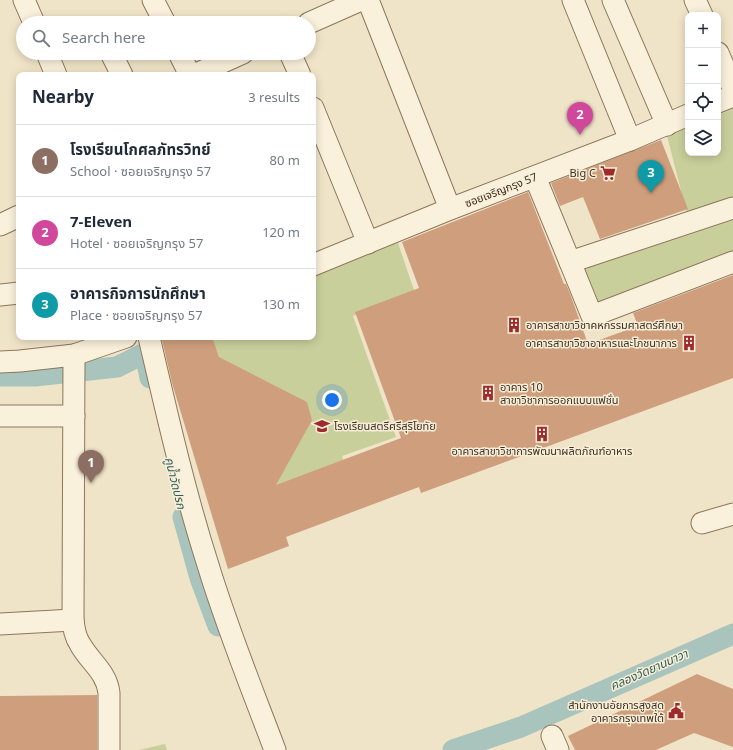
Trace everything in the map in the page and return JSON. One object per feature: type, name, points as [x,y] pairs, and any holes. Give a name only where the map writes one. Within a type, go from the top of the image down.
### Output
[{"type":"street","points":[[24,0],[31,16]]},
{"type":"street","points":[[153,0],[161,16]]},
{"type":"street","points":[[316,20],[361,0]]},
{"type":"street","points":[[366,0],[370,5],[450,209]]},
{"type":"street","points":[[573,0],[630,140]]},
{"type":"street","points":[[613,0],[668,125]]},
{"type":"street","points":[[695,0],[701,12]]},
{"type":"street","points":[[50,60],[55,72]]},
{"type":"street","points":[[114,60],[120,72]]},
{"type":"street","points":[[187,66],[213,60]]},
{"type":"street","points":[[293,60],[299,72]]},
{"type":"street","points":[[721,60],[733,88]]},
{"type":"street","points":[[721,101],[733,96]]},
{"type":"street","points":[[316,115],[368,242]]},
{"type":"street","name":"ซอยเจริญกรุง 57","points":[[316,264],[450,209],[685,117]]},
{"type":"street","points":[[535,177],[592,316],[733,262]]},
{"type":"street","points":[[570,262],[733,208]]},
{"type":"street","points":[[0,225],[16,217]]},
{"type":"street","points":[[0,295],[16,293]]},
{"type":"street","points":[[0,362],[20,361],[74,365],[120,340]]},
{"type":"street","points":[[150,340],[183,480],[208,566],[229,628],[275,750]]},
{"type":"street","points":[[74,365],[73,620],[78,642],[98,666],[108,684],[109,750]]},
{"type":"street","points":[[0,416],[74,416]]},
{"type":"street","points":[[702,524],[733,514]]},
{"type":"street","points":[[0,624],[73,620]]},
{"type":"green space","points":[[733,109],[733,203],[688,218],[667,136],[685,128],[685,156],[721,156],[721,114]]},
{"type":"green space","points":[[733,212],[733,257],[595,311],[579,266]]},
{"type":"green space","points":[[397,240],[415,293],[353,316],[396,437],[342,456],[346,467],[263,494],[208,340],[316,340],[316,273]]},
{"type":"green space","points":[[165,744],[167,750],[139,750]]},
{"type":"building","points":[[661,140],[688,209],[600,239],[583,197],[560,206],[551,183]]},
{"type":"building","points":[[528,192],[564,284],[566,284],[571,296],[588,344],[638,326],[633,313],[733,275],[733,378],[421,493],[419,487],[286,537],[289,546],[228,569],[172,383],[162,340],[213,340],[219,357],[307,402],[312,420],[276,485],[401,438],[355,312],[419,288],[402,242]]},
{"type":"building","name":"สำนักงานอัยการสูงสุด อาคารกรุงเทพใต้","points":[[697,674],[733,689],[733,747],[694,733],[656,750],[575,750],[568,736]]},
{"type":"building","points":[[97,695],[97,750],[0,750],[0,696]]},
{"type":"waterway","name":"คูน้ำวัดปรก","points":[[0,376],[35,376],[117,367],[145,353],[150,378]]},
{"type":"waterway","name":"คูน้ำวัดปรก","points":[[183,517],[200,578],[218,626]]},
{"type":"waterway","name":"คลองวัดยานนาวา","points":[[453,750],[521,727],[733,634]]},
{"type":"place","name":"7-Eleven","points":[[580,135]]},
{"type":"place","name":"Big C","points":[[608,173]]},
{"type":"place","name":"อาคารกิจการนักศึกษา","points":[[651,193]]},
{"type":"place","name":"อาคารสาขาวิชาคหกรรมศาสตร์ศึกษา","points":[[514,325]]},
{"type":"place","name":"อาคารสาขาวิชาอาหารและโภชนาการ","points":[[689,343]]},
{"type":"place","name":"อาคาร 10 สาขาวิชาการออกแบบแฟชั่น","points":[[488,393]]},
{"type":"place","name":"โรงเรียนสตรีศรีสุริโยทัย","points":[[322,426]]},
{"type":"place","name":"อาคารสาขาวิชาการพัฒนาผลิตภัณฑ์อาหาร","points":[[542,434]]},
{"type":"place","name":"โรงเรียนโกศลภัทรวิทย์","points":[[91,483]]},
{"type":"place","name":"สำนักงานอัยการสูงสุด อาคารกรุงเทพใต้","points":[[676,711]]}]
